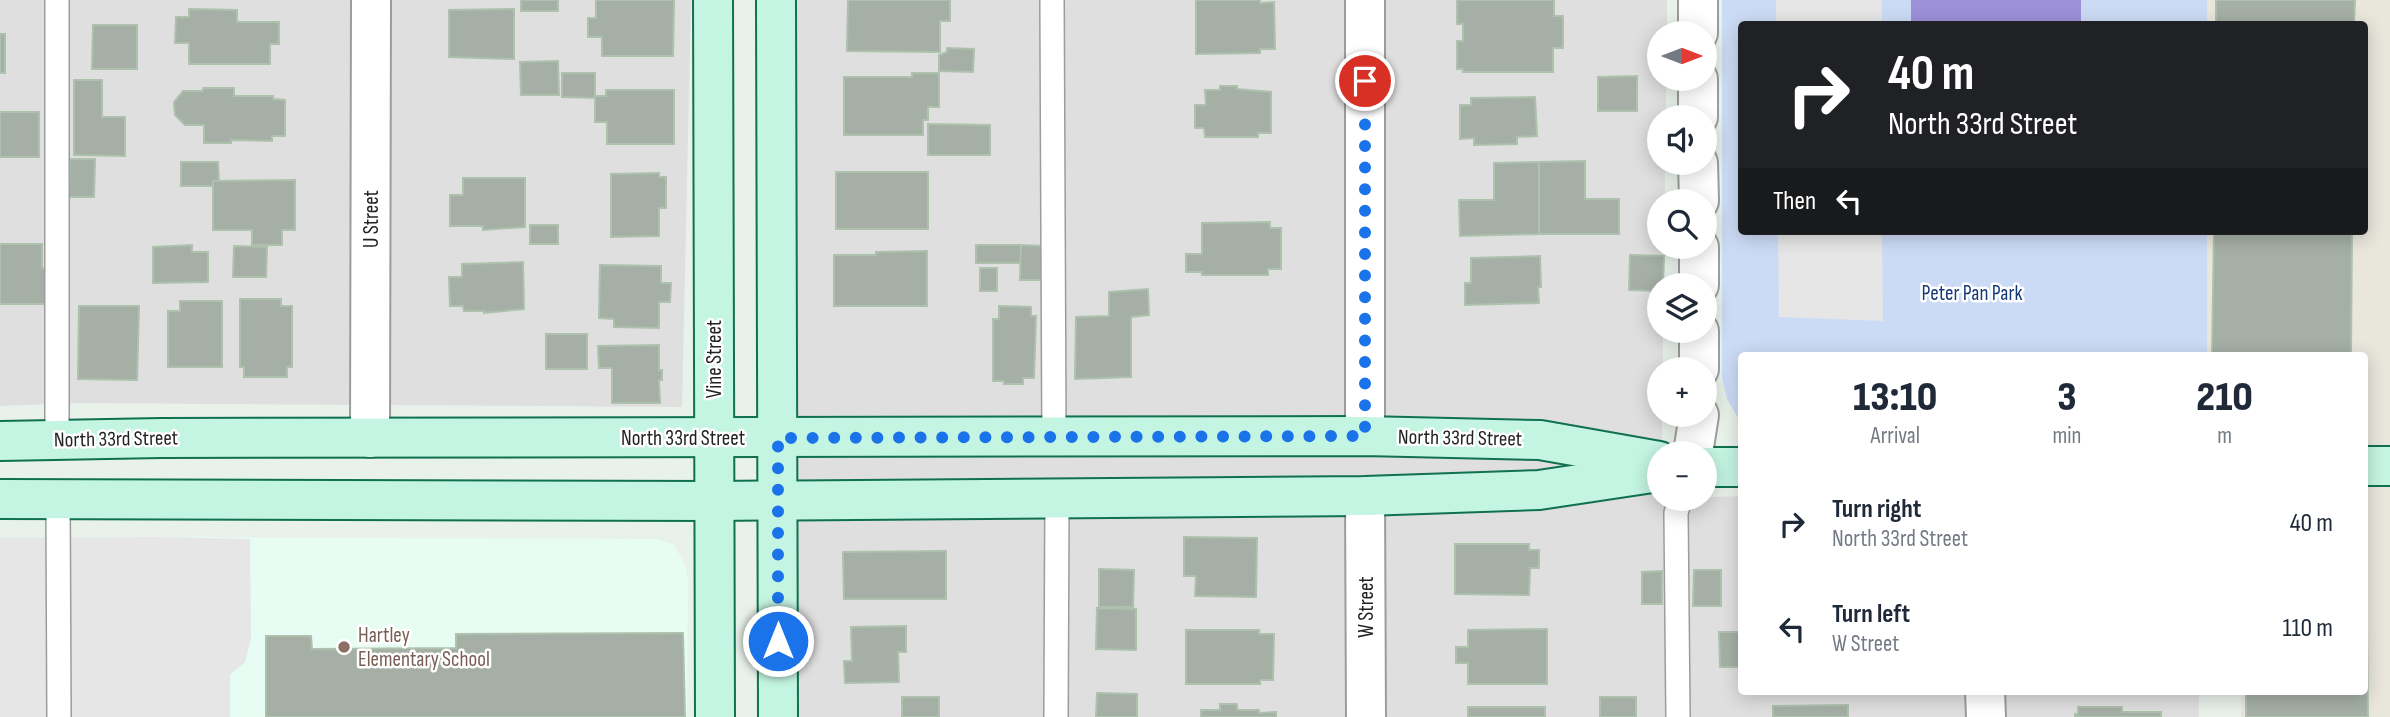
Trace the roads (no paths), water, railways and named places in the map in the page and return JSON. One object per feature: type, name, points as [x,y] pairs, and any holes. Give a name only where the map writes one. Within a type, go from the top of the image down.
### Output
[{"type":"main road","name":"Vine Street","points":[[713,0],[715,717]]},
{"type":"main road","points":[[776,0],[778,717]]},
{"type":"main road","name":"North 33rd Street","points":[[0,441],[1365,436],[1540,440],[1647,459]]},
{"type":"main road","points":[[2368,466],[2390,466]]},
{"type":"main road","points":[[1717,467],[1738,467]]},
{"type":"main road","points":[[0,499],[1057,500],[1365,496],[1539,490],[1647,474]]},
{"type":"street","name":"U Street","points":[[370,438],[371,0]]},
{"type":"street","points":[[1365,0],[1365,436]]},
{"type":"street","points":[[1698,0],[1698,21]]},
{"type":"street","name":"W Street","points":[[1365,496],[1366,717]]},
{"type":"street","points":[[1986,695],[1986,717]]},
{"type":"lane","points":[[57,0],[57,440]]},
{"type":"lane","points":[[1052,0],[1054,437]]},
{"type":"lane","points":[[58,500],[59,717]]},
{"type":"lane","points":[[1056,717],[1057,500]]},
{"type":"lane","points":[[1677,511],[1678,717]]},
{"type":"place","name":"Hartley Elementary School","points":[[344,647]]},
{"type":"park label","name":"Peter Pan Park","points":[[1972,293]]}]
